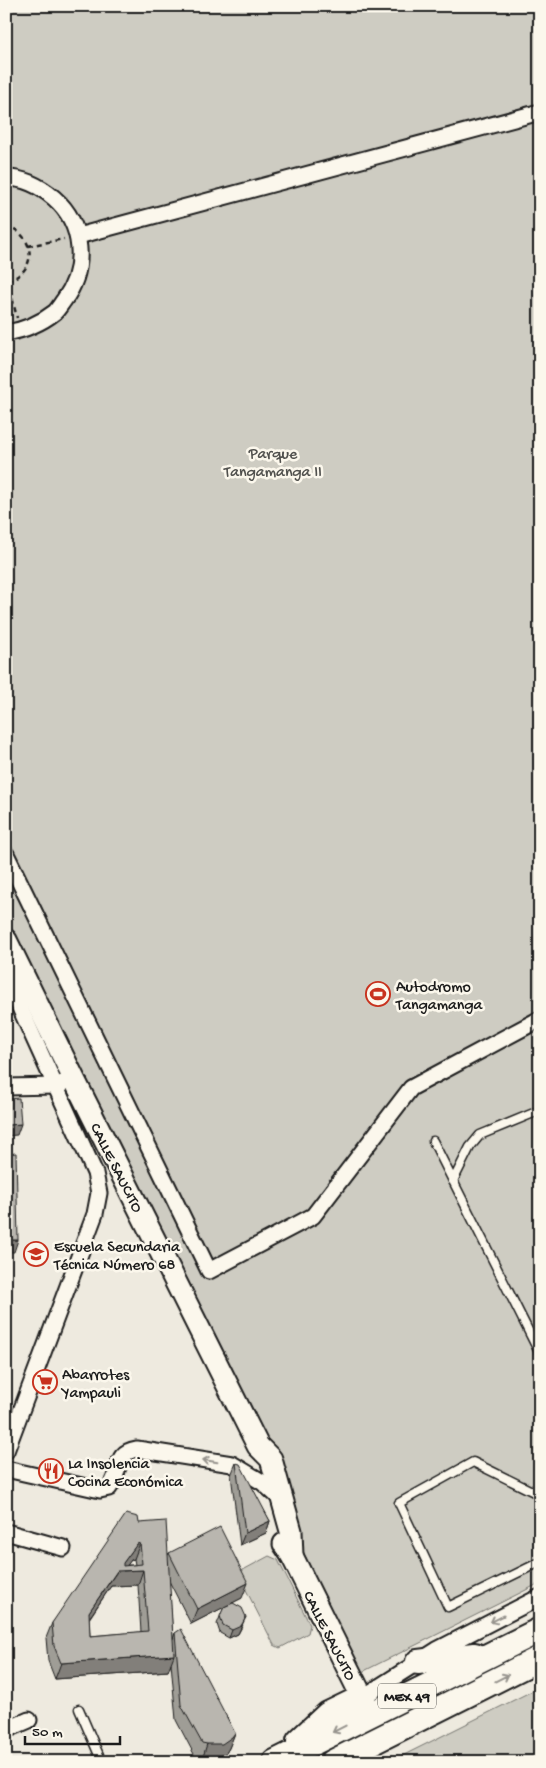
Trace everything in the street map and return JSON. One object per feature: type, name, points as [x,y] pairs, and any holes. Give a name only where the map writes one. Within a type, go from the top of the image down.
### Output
[{"type":"main road","name":"MEX 49","points":[[275,1761],[366,1705],[537,1632]]},
{"type":"main road","points":[[418,1662],[491,1653]]},
{"type":"main road","name":"MEX 49","points":[[332,1762],[540,1658]]},
{"type":"main road","points":[[366,1705],[376,1719],[385,1723],[396,1722],[443,1700],[472,1693]]},
{"type":"street","points":[[78,236],[540,112]]},
{"type":"street","points":[[6,178],[18,178],[43,188],[63,206],[78,236],[80,263],[72,289],[56,311],[33,326],[13,331]]},
{"type":"street","points":[[6,854],[209,1271],[313,1216],[411,1088],[540,1019]]},
{"type":"street","name":"CALLE SAUCITO","points":[[6,940],[65,1082],[258,1446],[271,1459],[292,1531],[292,1556]]},
{"type":"street","points":[[6,977],[65,1082],[95,1172],[99,1192],[95,1214],[6,1450]]},
{"type":"street","points":[[6,1087],[65,1082]]},
{"type":"street","name":"CALLE SAUCITO","points":[[258,1446],[257,1465],[278,1537],[292,1556],[366,1705]]},
{"type":"street","points":[[6,1469],[100,1490],[109,1488],[115,1480],[120,1456],[126,1450],[137,1448],[232,1464],[262,1482],[282,1500]]},
{"type":"street","points":[[6,1532],[63,1548]]},
{"type":"street","points":[[366,1705],[418,1662],[437,1650],[540,1597]]},
{"type":"street","points":[[520,1607],[537,1632]]},
{"type":"street","points":[[6,1730],[29,1720]]},
{"type":"lane","points":[[453,1180],[470,1147],[480,1135],[536,1112]]},
{"type":"lane","points":[[433,1141],[540,1354]]},
{"type":"lane","points":[[540,1495],[473,1462],[399,1502],[448,1607],[540,1562]]},
{"type":"lane","points":[[79,1708],[102,1762]]},
{"type":"path","points":[[6,225],[15,228],[23,235],[28,246],[28,261],[24,270],[18,277],[7,281],[13,331]]},
{"type":"path","points":[[28,246],[78,236]]},
{"type":"green space","name":"Parque Tangamanga II","points":[[6,6],[540,6],[540,1583],[360,1673],[6,916]]},
{"type":"green space","points":[[269,1556],[278,1560],[310,1625],[308,1633],[280,1648],[274,1645],[239,1576],[243,1570]]},
{"type":"green space","points":[[540,1687],[540,1762],[390,1762]]},
{"type":"building","points":[[19,1098],[21,1124],[8,1125],[10,1139],[6,1140],[6,1099]]},
{"type":"building","points":[[16,1153],[18,1240],[6,1240],[6,1154]]},
{"type":"building","points":[[236,1463],[240,1464],[270,1521],[245,1533]]},
{"type":"building","points":[[126,1514],[138,1517],[139,1523],[166,1521],[174,1655],[61,1663],[54,1646],[52,1623]],"holes":[[[140,1543],[142,1564],[123,1566],[123,1563],[137,1544]],[[143,1570],[148,1631],[90,1636],[89,1612],[117,1571]]]},
{"type":"building","points":[[220,1527],[248,1583],[197,1609],[169,1553]]},
{"type":"building","points":[[233,1603],[242,1608],[246,1617],[241,1626],[232,1630],[223,1625],[220,1616],[224,1607]]},
{"type":"building","points":[[181,1629],[235,1733],[222,1744],[202,1743],[181,1705],[175,1633]]},
{"type":"place","name":"Autodromo Tangamanga","points":[[378,994]]},
{"type":"place","name":"Escuela Secundaria Técnica Número 68","points":[[36,1254]]},
{"type":"place","name":"Abarrotes Yampauli","points":[[45,1382]]},
{"type":"place","name":"La Insolencia Cocina Económica","points":[[51,1471]]}]
